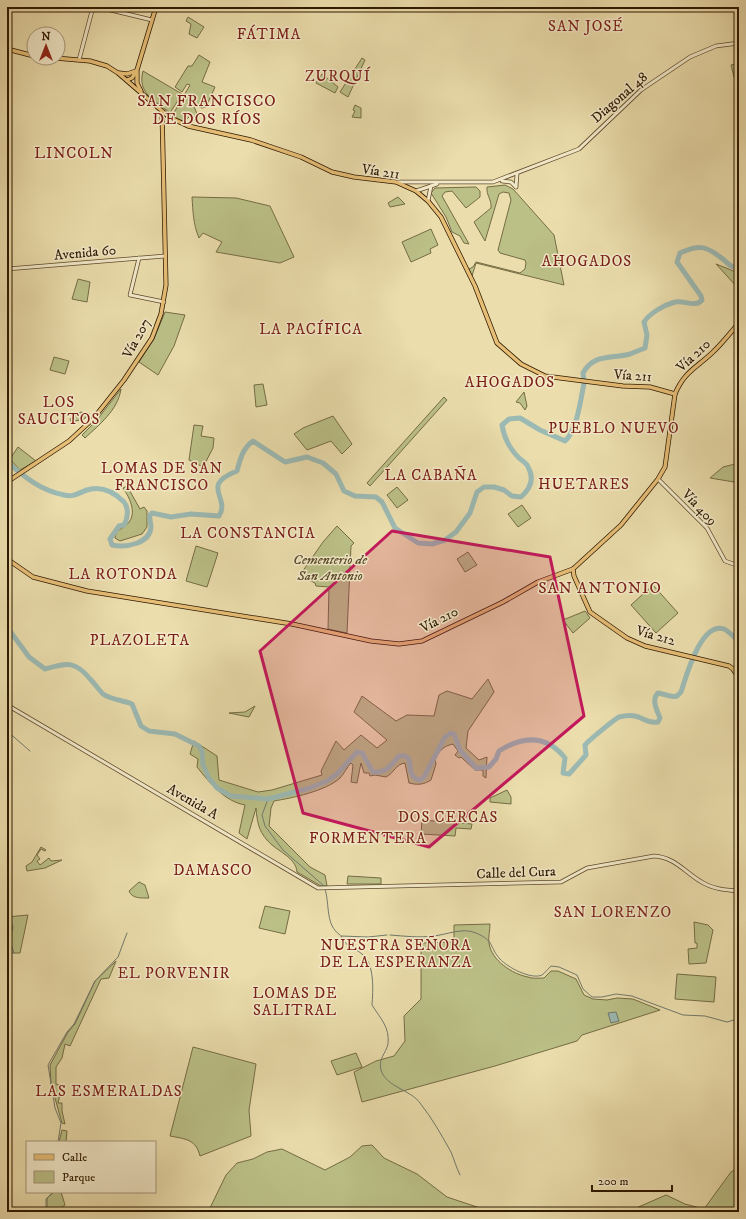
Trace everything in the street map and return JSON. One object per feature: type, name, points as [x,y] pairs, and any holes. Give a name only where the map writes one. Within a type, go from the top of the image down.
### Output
[{"type":"main road","points":[[127,80],[132,78],[137,70],[156,7]]},
{"type":"main road","points":[[7,49],[26,54]]},
{"type":"main road","name":"Vía 211","points":[[66,59],[102,64],[127,80],[143,96],[169,117],[188,126],[248,139],[301,157],[332,172],[354,178],[396,182],[416,191],[428,201],[441,217],[467,268],[496,343],[510,356],[535,372],[545,376],[623,386],[650,387],[675,394]]},
{"type":"main road","points":[[118,73],[130,74],[137,70]]},
{"type":"main road","points":[[137,70],[137,83],[143,96]]},
{"type":"main road","name":"Vía 207","points":[[158,108],[162,125]]},
{"type":"main road","name":"Vía 207","points":[[7,482],[69,442],[100,411],[124,380],[152,338],[161,314],[166,285],[162,111]]},
{"type":"main road","name":"Vía 210","points":[[7,559],[33,577],[87,591],[277,621],[368,641],[398,644],[412,643],[428,639],[462,620],[503,602],[538,582],[573,569],[621,525],[658,479],[665,467],[668,455],[675,394],[686,374],[711,354],[739,323]]},
{"type":"main road","name":"Vía 212","points":[[573,569],[574,576],[586,606],[594,616],[639,644],[729,666],[739,678]]},
{"type":"street","points":[[79,60],[93,7]]},
{"type":"street","points":[[98,7],[152,20]]},
{"type":"street","name":"Diagonal 48","points":[[500,181],[578,149],[588,142],[614,114],[647,86],[690,56],[716,46],[739,43]]},
{"type":"street","points":[[396,182],[487,183],[500,181],[511,182],[516,186],[517,174]]},
{"type":"street","points":[[428,201],[433,183]]},
{"type":"street","points":[[416,191],[441,183]]},
{"type":"street","name":"Avenida 60","points":[[7,269],[165,256]]},
{"type":"street","points":[[140,258],[130,295],[164,302]]},
{"type":"street","name":"Vía 409","points":[[658,479],[707,528],[725,561],[739,566]]},
{"type":"street","name":"Avenida A","points":[[7,705],[322,888]]},
{"type":"street","name":"Calle del Cura","points":[[322,888],[561,882],[587,868],[654,856],[665,857],[676,863],[700,882],[710,887],[739,891]]},
{"type":"highlighted area","points":[[392,531],[550,557],[584,716],[429,847],[303,813],[260,651]]},
{"type":"green space","points":[[188,17],[204,27],[197,38],[189,34],[191,24],[186,21]]},
{"type":"green space","points":[[199,55],[210,62],[202,82],[215,87],[206,107],[202,108],[193,104],[198,116],[195,121],[190,116],[185,121],[191,125],[172,116],[190,85],[187,84],[182,92],[175,87],[188,66],[192,66]]},
{"type":"green space","points":[[362,58],[365,60],[348,97],[340,92]]},
{"type":"green space","points":[[739,63],[739,76],[734,77],[731,65]]},
{"type":"green space","points":[[143,71],[182,94],[170,113],[153,100],[145,91],[142,79]]},
{"type":"green space","points":[[322,74],[338,87],[335,93],[316,83]]},
{"type":"green space","points":[[355,105],[361,108],[361,118],[352,117],[355,111],[353,110]]},
{"type":"green space","points":[[505,185],[513,189],[554,235],[564,285],[476,263],[472,276],[469,269],[473,267],[476,262],[520,273],[525,269],[525,260],[500,253],[498,250],[511,200],[509,193],[503,192],[499,194],[485,241],[474,222],[491,208],[487,187]]},
{"type":"green space","points":[[476,187],[480,191],[480,197],[466,208],[452,191],[445,192],[442,196],[469,244],[464,243],[460,236],[452,232],[446,217],[431,193],[435,188]]},
{"type":"green space","points":[[192,197],[236,198],[270,206],[294,257],[280,263],[216,252],[222,242],[203,233],[199,238],[194,223]]},
{"type":"green space","points":[[398,197],[405,204],[390,207],[388,203]]},
{"type":"green space","points":[[431,229],[438,245],[430,249],[431,253],[411,262],[402,242]]},
{"type":"green space","points":[[716,264],[736,272],[739,270],[739,285],[737,287]]},
{"type":"green space","points":[[78,279],[90,282],[87,302],[72,299]]},
{"type":"green space","points":[[165,312],[185,315],[174,346],[158,375],[139,362],[154,339]]},
{"type":"green space","points":[[54,357],[69,361],[65,374],[50,370]]},
{"type":"green space","points":[[263,384],[267,405],[256,407],[254,385]]},
{"type":"green space","points":[[121,389],[116,404],[112,410],[85,438],[82,435],[96,421]]},
{"type":"green space","points":[[524,392],[527,406],[525,410],[520,403],[516,402]]},
{"type":"green space","points":[[444,397],[447,400],[370,486],[367,483]]},
{"type":"green space","points":[[81,412],[90,414],[84,419],[71,422],[70,419]]},
{"type":"green space","points":[[333,416],[352,444],[342,454],[331,441],[307,450],[294,434],[303,428]]},
{"type":"green space","points":[[194,425],[203,426],[201,436],[214,438],[213,448],[203,467],[189,460]]},
{"type":"green space","points":[[18,447],[36,461],[20,470],[10,459]]},
{"type":"green space","points":[[739,463],[739,504],[734,482],[710,478],[723,467]]},
{"type":"green space","points":[[127,486],[140,509],[144,507],[147,511],[147,527],[142,534],[120,541],[115,538],[116,533],[129,522],[132,517],[132,507],[123,488]]},
{"type":"green space","points":[[397,487],[408,500],[397,508],[387,495]]},
{"type":"green space","points":[[522,505],[531,518],[518,527],[508,514]]},
{"type":"green space","name":"Cementerio de San Antonio","points":[[337,526],[354,543],[351,546],[347,633],[328,629],[329,587],[316,586],[315,583],[300,575],[323,542]]},
{"type":"green space","points":[[196,546],[218,553],[207,587],[186,581]]},
{"type":"green space","points":[[468,552],[477,565],[465,572],[457,559]]},
{"type":"green space","points":[[653,585],[678,613],[656,633],[631,605]]},
{"type":"green space","points":[[585,611],[590,618],[573,633],[563,620]]},
{"type":"green space","points":[[488,679],[494,692],[468,731],[466,748],[479,760],[487,757],[486,778],[483,776],[483,770],[475,770],[461,757],[459,758],[455,755],[458,751],[453,744],[447,746],[440,752],[435,760],[436,764],[431,780],[423,784],[409,783],[405,763],[399,765],[386,777],[375,775],[370,776],[369,773],[364,773],[361,763],[357,783],[351,782],[353,765],[351,763],[340,778],[326,787],[299,796],[274,801],[271,808],[269,826],[310,867],[325,875],[327,886],[321,886],[297,872],[293,862],[267,840],[260,829],[256,808],[247,839],[239,833],[245,805],[230,800],[218,790],[197,767],[198,759],[190,754],[194,741],[217,756],[219,780],[258,792],[272,790],[322,775],[321,771],[336,741],[344,750],[361,735],[377,748],[387,740],[354,712],[362,696],[396,721],[407,715],[434,716],[439,695],[447,691],[472,699]]},
{"type":"green space","points":[[255,706],[249,717],[229,713],[245,712]]},
{"type":"green space","points":[[507,790],[511,797],[511,804],[490,802],[490,798]]},
{"type":"green space","points":[[422,820],[472,824],[471,829],[456,828],[455,836],[421,834]]},
{"type":"green space","points":[[41,847],[46,850],[41,849],[37,855],[40,859],[37,861],[40,865],[49,858],[51,861],[62,860],[45,868],[27,871],[26,866],[32,862]]},
{"type":"green space","points":[[348,876],[381,878],[381,884],[347,884]]},
{"type":"green space","points":[[139,882],[145,885],[149,898],[138,898],[130,894],[129,891]]},
{"type":"green space","points":[[265,906],[290,911],[285,934],[259,928]]},
{"type":"green space","points":[[28,915],[20,953],[7,953],[7,917]]},
{"type":"green space","points":[[694,922],[708,925],[713,930],[706,963],[689,964],[688,949],[697,948],[697,943],[695,943]]},
{"type":"green space","points":[[490,924],[489,941],[494,955],[503,965],[515,973],[532,978],[544,978],[551,971],[558,971],[576,979],[584,995],[593,999],[633,999],[660,1010],[582,1035],[577,1041],[495,1066],[362,1102],[354,1072],[376,1061],[394,1056],[405,1041],[404,1016],[421,999],[421,943],[454,942],[454,925]]},
{"type":"green space","points":[[116,961],[109,978],[101,979],[70,1046],[65,1044],[62,1058],[56,1067],[56,1084],[62,1086],[58,1103],[62,1103],[65,1124],[62,1123],[51,1084],[50,1065],[68,1032],[75,1024],[95,981]]},
{"type":"green space","points":[[677,974],[716,977],[714,1002],[675,999]]},
{"type":"green space","points":[[193,1047],[256,1064],[249,1110],[251,1136],[200,1156],[196,1146],[193,1143],[185,1139],[170,1136]]},
{"type":"green space","points":[[356,1053],[362,1067],[337,1075],[331,1061]]},
{"type":"green space","points":[[62,1130],[67,1131],[66,1141],[59,1141]]},
{"type":"green space","points":[[372,1145],[384,1158],[417,1174],[447,1197],[492,1212],[208,1212],[226,1175],[237,1163],[253,1159],[267,1152],[282,1149],[325,1170],[350,1157],[362,1146]]},
{"type":"green space","points":[[739,1167],[739,1212],[627,1212],[666,1195],[685,1204],[704,1209],[731,1172]]},
{"type":"green space","points":[[53,1193],[61,1193],[65,1205],[55,1212],[47,1212],[47,1198]]},
{"type":"water","points":[[616,1012],[619,1021],[611,1023],[608,1013]]},
{"type":"waterway","points":[[584,380],[583,373],[592,362],[604,358],[630,354],[645,348],[647,335],[644,322],[662,307],[675,302],[693,304],[702,300],[701,296],[677,262],[680,253],[693,248],[708,249],[731,266],[737,268],[739,266]]},
{"type":"waterway","points":[[7,462],[40,487],[55,493],[71,496],[91,489],[100,489],[109,491],[117,496],[126,504],[127,516],[124,525],[119,526],[110,539],[112,545],[123,546],[136,544],[142,541],[150,533],[150,515],[152,513],[171,517],[191,514],[219,516],[222,509],[222,503],[218,492],[220,482],[226,476],[237,471],[244,450],[253,441],[285,462],[307,457],[323,463],[336,474],[344,491],[355,496],[376,497],[382,502],[395,528],[418,543],[432,544],[445,540],[456,532],[470,513],[477,492],[484,487],[494,487],[504,490],[512,496],[521,497],[524,494],[530,484],[530,471],[527,464],[519,458],[510,447],[502,425],[509,419],[520,418],[540,430],[565,441],[573,430],[584,383]]},
{"type":"waterway","points":[[7,627],[29,657],[45,669],[59,665],[75,666],[80,669],[103,694],[110,698],[132,704],[141,726],[149,731],[175,734],[199,746],[202,751],[203,765],[209,778],[217,788],[231,796],[268,799],[310,788],[327,781],[337,774],[357,752],[362,753],[373,772],[385,770],[399,756],[405,756],[409,759],[412,775],[416,779],[420,780],[424,777],[445,737],[451,733],[454,734],[460,750],[476,768],[489,767],[496,759],[499,751],[508,746],[525,740],[534,740],[542,741],[558,750],[565,758],[563,773],[569,774],[586,755],[585,745],[619,717],[633,716],[649,722],[658,722],[660,718],[655,705],[656,696],[658,693],[677,696],[681,692],[696,652],[708,633],[716,629],[724,629],[739,641]]},
{"type":"waterway","points":[[7,731],[30,751]]},
{"type":"waterway","points":[[268,799],[262,815],[265,826],[283,850],[324,886]]},
{"type":"waterway","points":[[325,889],[330,920],[335,931],[340,935]]},
{"type":"waterway","points":[[10,922],[13,928],[9,939],[14,953]]},
{"type":"waterway","points":[[390,935],[422,937],[460,931],[471,931],[486,939],[500,959],[513,969],[532,976],[537,976],[542,975],[551,966],[559,967],[577,975],[583,989],[592,997],[602,997],[616,994],[632,996],[683,1015],[705,1016],[727,1022],[734,1020],[739,1016]]},
{"type":"waterway","points":[[58,1141],[61,1123],[55,1108],[48,1065],[67,1032],[74,1024],[95,981],[118,957],[127,933]]},
{"type":"waterway","points":[[341,936],[368,937],[387,935]]},
{"type":"waterway","points":[[341,936],[344,942],[362,954],[369,964],[372,978],[372,1005],[384,1023],[388,1038],[388,1044],[380,1066],[381,1070],[388,1080],[411,1095],[420,1103],[433,1121],[451,1152],[460,1175]]},
{"type":"waterway","points":[[46,1212],[46,1199],[52,1193]]},
{"type":"district","name":"SAN JOSÉ","points":[[586,26]]},
{"type":"district","name":"FÁTIMA","points":[[269,34]]},
{"type":"district","name":"ZURQUÍ","points":[[338,76]]},
{"type":"district","name":"SAN FRANCISCO DE DOS RÍOS","points":[[207,109]]},
{"type":"district","name":"LINCOLN","points":[[74,153]]},
{"type":"district","name":"AHOGADOS","points":[[587,261]]},
{"type":"district","name":"LA PACÍFICA","points":[[311,329]]},
{"type":"district","name":"AHOGADOS","points":[[510,382]]},
{"type":"district","name":"LOS SAUCITOS","points":[[59,410]]},
{"type":"district","name":"PUEBLO NUEVO","points":[[614,428]]},
{"type":"district","name":"LA CABAÑA","points":[[431,475]]},
{"type":"district","name":"LOMAS DE SAN FRANCISCO","points":[[162,476]]},
{"type":"district","name":"HUETARES","points":[[584,484]]},
{"type":"district","name":"LA CONSTANCIA","points":[[248,533]]},
{"type":"district","name":"LA ROTONDA","points":[[123,574]]},
{"type":"district","name":"SAN ANTONIO","points":[[600,587]]},
{"type":"district","name":"PLAZOLETA","points":[[140,640]]},
{"type":"district","name":"DOS CERCAS","points":[[448,817]]},
{"type":"district","name":"FORMENTERA","points":[[368,838]]},
{"type":"district","name":"DAMASCO","points":[[213,870]]},
{"type":"district","name":"SAN LORENZO","points":[[613,912]]},
{"type":"district","name":"NUESTRA SEÑORA DE LA ESPERANZA","points":[[396,954]]},
{"type":"district","name":"EL PORVENIR","points":[[174,973]]},
{"type":"district","name":"LOMAS DE SALITRAL","points":[[295,1002]]},
{"type":"district","name":"LAS ESMERALDAS","points":[[109,1091]]}]
